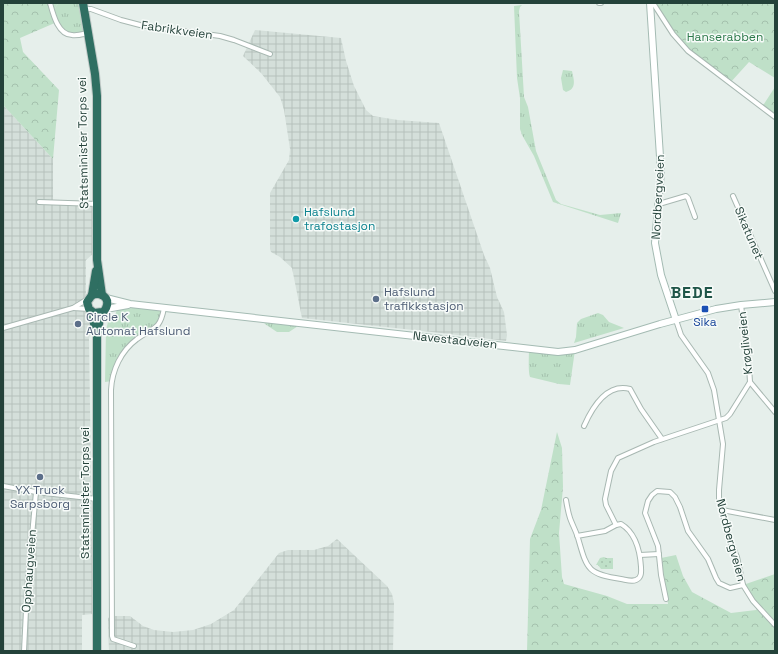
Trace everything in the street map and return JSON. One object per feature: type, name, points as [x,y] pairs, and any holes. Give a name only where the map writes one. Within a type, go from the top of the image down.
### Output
[{"type":"highway","name":"Statsminister Torps vei","points":[[84,6],[97,96],[97,260],[90,297]]},
{"type":"highway","name":"Statsminister Torps vei","points":[[97,260],[104,296]]},
{"type":"highway","points":[[97,293],[104,296],[107,303],[104,310],[97,313],[90,310],[87,305],[90,297],[97,293]]},
{"type":"highway","name":"Statsminister Torps vei","points":[[90,310],[96,336],[97,651]]},
{"type":"highway","name":"Statsminister Torps vei","points":[[96,336],[104,310]]},
{"type":"street","points":[[50,3],[58,24],[64,33],[73,35],[88,33]]},
{"type":"street","name":"Nordbergveien","points":[[650,3],[661,172],[655,234],[656,254],[678,328],[685,341],[708,373],[714,390],[723,444],[719,500],[729,538],[737,557],[743,585],[753,602],[775,625]]},
{"type":"street","points":[[653,3],[673,34],[688,51],[775,117]]},
{"type":"street","name":"Fabrikkveien","points":[[84,6],[121,20],[140,25],[220,36],[270,54]]},
{"type":"street","points":[[658,204],[686,196],[695,217]]},
{"type":"street","name":"Sikatunet","points":[[734,196],[775,291]]},
{"type":"street","points":[[39,202],[97,204]]},
{"type":"street","name":"Navestadveien","points":[[104,296],[130,304],[558,352],[575,350],[716,309],[741,304],[775,302]]},
{"type":"street","points":[[73,308],[90,297]]},
{"type":"street","name":"Navestadveien","points":[[104,310],[130,304]]},
{"type":"street","name":"Krøgliveien","points":[[720,421],[730,414],[750,382],[750,366],[741,304]]},
{"type":"street","points":[[3,328],[73,308],[90,310]]},
{"type":"street","points":[[134,646],[116,641],[112,636],[111,385],[114,372],[125,350],[136,340],[156,328],[160,323],[164,308]]},
{"type":"street","name":"Krøgliveien","points":[[750,382],[775,412]]},
{"type":"street","points":[[584,426],[589,415],[600,399],[616,388],[625,388],[630,389],[641,409],[662,439]]},
{"type":"street","points":[[616,525],[606,505],[605,499],[611,471],[618,458],[662,439],[720,421]]},
{"type":"street","points":[[3,486],[36,492],[97,499]]},
{"type":"street","points":[[666,599],[661,575],[658,546],[645,513],[646,507],[652,495],[657,491],[670,492],[678,502],[688,531],[708,559],[719,583],[730,588],[743,585]]},
{"type":"street","name":"Opphaugveien","points":[[24,651],[27,590],[36,492]]},
{"type":"street","points":[[566,500],[570,518],[587,565],[598,574],[632,581],[637,580],[640,577],[639,549],[627,527],[622,524],[616,525],[604,531],[577,536]]},
{"type":"street","points":[[722,510],[775,520]]},
{"type":"street","points":[[640,555],[659,554]]},
{"type":"shaded area","points":[[255,30],[341,38],[354,86],[366,110],[373,116],[398,120],[439,123],[484,255],[490,268],[497,297],[504,312],[507,335],[506,341],[302,318],[292,268],[280,257],[271,252],[270,249],[270,193],[289,160],[290,149],[284,110],[280,97],[261,73],[243,56]]},
{"type":"shaded area","points":[[3,105],[53,159],[53,200],[94,201],[93,254],[86,260],[87,318],[91,329],[89,339],[93,614],[82,615],[82,651],[3,651]]},
{"type":"shaded area","points":[[337,539],[387,586],[392,594],[394,603],[393,651],[109,651],[108,618],[112,616],[130,616],[143,626],[154,630],[173,632],[193,630],[211,624],[234,610],[279,553],[288,550],[314,550],[328,546]]},
{"type":"green space","points":[[3,3],[58,3],[53,12],[57,22],[20,38],[23,52],[59,90],[53,159],[3,105]]},
{"type":"green space","points":[[58,3],[83,3],[88,33],[73,35],[65,33],[53,12]]},
{"type":"green space","name":"Hanserabben","points":[[653,3],[775,3],[775,78],[749,62],[730,83],[679,42]]},
{"type":"green space","points":[[522,5],[519,11],[524,97],[528,107],[536,151],[556,200],[561,204],[600,215],[621,213],[618,223],[553,202],[534,156],[522,135],[520,129],[520,98],[517,78],[514,6]]},
{"type":"green space","points":[[563,70],[572,71],[574,84],[572,89],[566,92],[563,90],[561,78]]},
{"type":"green space","points":[[775,87],[775,117],[762,107]]},
{"type":"green space","points":[[148,306],[164,308],[160,323],[125,351],[112,381],[105,382],[106,330],[108,322],[115,315],[117,310]]},
{"type":"green space","points":[[598,313],[603,315],[609,322],[624,328],[574,343],[577,323],[581,319]]},
{"type":"green space","points":[[262,319],[301,324],[289,332],[277,332],[265,324]]},
{"type":"green space","points":[[529,349],[575,350],[570,385],[530,377]]},
{"type":"green space","points":[[557,432],[562,448],[563,487],[559,533],[562,577],[564,584],[607,596],[627,604],[668,604],[661,558],[676,555],[683,576],[692,592],[731,613],[756,610],[758,608],[743,585],[775,574],[775,651],[527,651],[530,539],[541,510]]},
{"type":"green space","points":[[600,558],[613,558],[613,569],[601,569],[598,565],[596,565]]},
{"type":"place","name":"Hafslund trafostasjon","points":[[296,219]]},
{"type":"place","name":"Hafslund trafikkstasjon","points":[[376,299]]},
{"type":"place","name":"Sika","points":[[705,309]]},
{"type":"place","name":"Circle K Automat Hafslund","points":[[78,324]]},
{"type":"place","name":"YX Truck Sarpsborg","points":[[40,477]]},
{"type":"district","name":"BEDE","points":[[692,292]]}]
